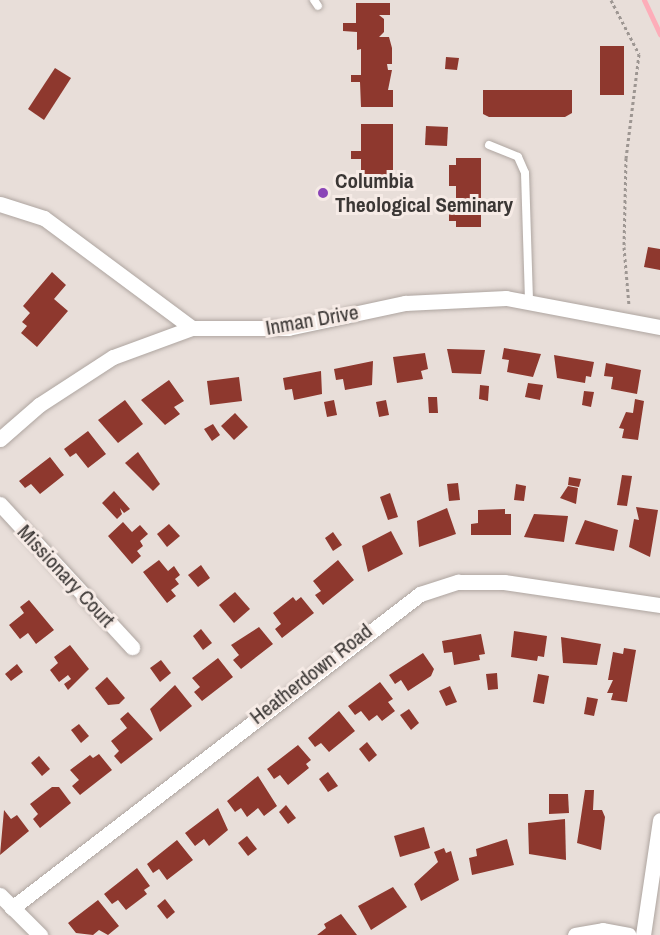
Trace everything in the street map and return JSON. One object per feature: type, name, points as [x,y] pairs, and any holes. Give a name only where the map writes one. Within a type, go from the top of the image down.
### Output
[{"type":"street","points":[[0,204],[44,218],[192,328]]},
{"type":"street","name":"Inman Drive","points":[[192,328],[288,328],[405,303],[506,298],[660,327]]},
{"type":"street","points":[[0,440],[39,405],[113,357],[192,328]]},
{"type":"street","name":"Missionary Court","points":[[0,504],[132,647]]},
{"type":"street","name":"Heatherdown Road","points":[[12,908],[420,594],[458,582],[504,582],[660,605]]},
{"type":"street","points":[[643,935],[660,820]]},
{"type":"street","points":[[0,895],[40,935]]},
{"type":"street","points":[[575,935],[603,930],[628,935]]},
{"type":"lane","points":[[489,145],[518,157],[525,173],[530,303]]},
{"type":"path","points":[[611,0],[639,54],[626,158],[624,247],[631,322]]},
{"type":"building","points":[[356,3],[390,3],[390,15],[379,15],[384,19],[384,32],[379,37],[389,37],[392,48],[392,64],[387,64],[388,70],[392,70],[388,90],[393,90],[393,107],[361,107],[360,82],[351,82],[351,75],[361,75],[361,49],[357,50],[357,32],[343,31],[343,23],[356,23]]},
{"type":"building","points":[[600,46],[624,46],[624,95],[600,95]]},
{"type":"building","points":[[446,57],[459,58],[457,70],[445,69]]},
{"type":"building","points":[[55,68],[71,78],[44,120],[28,109]]},
{"type":"building","points":[[483,90],[572,90],[572,113],[565,117],[489,117],[483,114]]},
{"type":"building","points":[[361,124],[393,124],[393,184],[361,184],[361,159],[351,159],[351,151],[361,151]]},
{"type":"building","points":[[426,126],[448,127],[447,146],[425,145]]},
{"type":"building","points":[[456,158],[481,158],[481,227],[456,227],[456,221],[449,221],[449,200],[456,200],[456,186],[449,186],[449,165],[456,165]]},
{"type":"building","points":[[648,247],[660,249],[660,270],[644,267]]},
{"type":"building","points":[[52,272],[66,285],[54,299],[68,311],[37,347],[21,333],[27,326],[22,322],[30,313],[23,306]]},
{"type":"building","points":[[504,348],[541,354],[533,377],[507,372],[509,360],[502,359]]},
{"type":"building","points":[[447,349],[485,350],[481,374],[452,373]]},
{"type":"building","points":[[425,353],[428,369],[421,371],[423,379],[397,383],[393,357]]},
{"type":"building","points":[[554,355],[594,362],[591,377],[586,376],[585,383],[557,378]]},
{"type":"building","points":[[373,361],[372,385],[345,390],[343,379],[336,380],[334,369]]},
{"type":"building","points":[[606,363],[641,370],[637,394],[611,389],[613,377],[604,376]]},
{"type":"building","points":[[321,371],[322,394],[294,400],[292,389],[285,390],[283,378]]},
{"type":"building","points":[[239,377],[242,401],[210,405],[207,381]]},
{"type":"building","points":[[169,380],[184,401],[174,407],[180,414],[165,425],[141,400]]},
{"type":"building","points":[[528,383],[543,385],[540,400],[525,397]]},
{"type":"building","points":[[480,385],[489,386],[488,401],[479,399]]},
{"type":"building","points":[[584,391],[594,392],[591,407],[582,405]]},
{"type":"building","points":[[428,397],[437,397],[438,413],[429,413]]},
{"type":"building","points":[[635,399],[644,401],[638,440],[622,438],[624,429],[619,428],[626,412],[633,413]]},
{"type":"building","points":[[125,400],[143,424],[118,443],[98,420]]},
{"type":"building","points":[[334,400],[337,415],[327,417],[324,402]]},
{"type":"building","points":[[386,400],[389,415],[379,417],[376,402]]},
{"type":"building","points":[[235,413],[248,427],[234,440],[221,426]]},
{"type":"building","points":[[213,424],[220,435],[212,441],[204,429]]},
{"type":"building","points":[[88,431],[106,454],[88,468],[76,453],[70,457],[64,449]]},
{"type":"building","points":[[138,452],[160,484],[153,491],[125,463]]},
{"type":"building","points":[[50,457],[64,475],[40,494],[31,484],[25,488],[19,481]]},
{"type":"building","points":[[622,475],[632,476],[627,506],[617,505]]},
{"type":"building","points":[[569,477],[581,479],[579,487],[568,485]]},
{"type":"building","points":[[458,483],[460,500],[449,501],[447,484]]},
{"type":"building","points":[[516,484],[526,486],[524,501],[514,500]]},
{"type":"building","points":[[568,486],[578,488],[576,504],[560,498]]},
{"type":"building","points":[[114,491],[130,509],[124,513],[120,508],[122,514],[117,519],[102,503]]},
{"type":"building","points":[[390,493],[398,517],[388,520],[380,497]]},
{"type":"building","points":[[636,507],[658,510],[650,557],[629,547],[634,519],[639,520]]},
{"type":"building","points":[[447,508],[456,534],[419,547],[417,521]]},
{"type":"building","points":[[505,509],[505,514],[511,514],[511,535],[471,535],[471,524],[478,523],[478,510]]},
{"type":"building","points":[[534,514],[568,516],[564,542],[524,537]]},
{"type":"building","points":[[585,520],[618,530],[614,551],[575,544]]},
{"type":"building","points":[[123,522],[132,532],[140,525],[148,534],[140,541],[143,546],[137,551],[141,556],[132,564],[108,536]]},
{"type":"building","points":[[169,524],[180,536],[167,547],[157,534]]},
{"type":"building","points":[[391,531],[403,554],[368,572],[362,546]]},
{"type":"building","points":[[333,532],[342,545],[333,551],[325,538]]},
{"type":"building","points":[[159,560],[168,571],[174,566],[180,575],[175,579],[179,584],[171,590],[176,596],[167,603],[143,572]]},
{"type":"building","points":[[338,560],[354,580],[323,605],[315,595],[321,591],[313,581]]},
{"type":"building","points":[[201,565],[210,578],[198,587],[188,575]]},
{"type":"building","points":[[235,592],[250,609],[234,623],[219,605]]},
{"type":"building","points":[[293,597],[296,601],[301,597],[314,613],[282,638],[275,629],[281,624],[273,613]]},
{"type":"building","points":[[29,600],[54,630],[36,644],[28,633],[20,639],[9,625],[24,613],[20,607]]},
{"type":"building","points":[[259,627],[273,644],[241,669],[233,660],[239,655],[231,645]]},
{"type":"building","points":[[201,629],[212,643],[203,650],[193,636]]},
{"type":"building","points":[[514,631],[547,636],[544,657],[538,656],[537,661],[511,657]]},
{"type":"building","points":[[481,634],[485,654],[479,655],[480,660],[454,665],[452,652],[444,653],[442,641]]},
{"type":"building","points":[[561,637],[601,644],[597,665],[563,663]]},
{"type":"building","points":[[70,645],[89,669],[68,690],[64,684],[71,679],[68,675],[59,682],[50,670],[58,663],[54,657]]},
{"type":"building","points":[[624,648],[636,650],[627,702],[611,700],[613,693],[607,693],[613,680],[608,680],[613,652],[623,654]]},
{"type":"building","points":[[423,653],[434,669],[431,676],[408,691],[401,680],[395,684],[389,675]]},
{"type":"building","points":[[218,658],[233,677],[202,701],[194,692],[200,687],[192,678]]},
{"type":"building","points":[[161,660],[171,673],[160,682],[150,668]]},
{"type":"building","points":[[17,664],[23,672],[11,681],[5,674]]},
{"type":"building","points":[[497,673],[498,689],[488,690],[486,674]]},
{"type":"building","points":[[538,674],[549,676],[544,704],[533,702]]},
{"type":"building","points":[[107,677],[125,698],[119,704],[108,705],[95,688]]},
{"type":"building","points":[[380,682],[393,699],[388,702],[395,711],[382,721],[377,715],[369,721],[361,711],[355,715],[348,706]]},
{"type":"building","points":[[175,685],[192,706],[160,732],[150,709]]},
{"type":"building","points":[[450,686],[457,702],[446,706],[439,691]]},
{"type":"building","points":[[587,697],[598,699],[594,716],[584,714]]},
{"type":"building","points":[[409,709],[419,723],[411,730],[400,715]]},
{"type":"building","points":[[339,711],[355,731],[329,752],[321,743],[315,747],[308,738]]},
{"type":"building","points":[[128,712],[153,739],[121,764],[114,756],[119,751],[111,741],[127,728],[120,719]]},
{"type":"building","points":[[79,724],[89,736],[81,743],[71,730]]},
{"type":"building","points":[[367,742],[377,755],[369,762],[359,749]]},
{"type":"building","points":[[298,745],[311,760],[306,764],[309,768],[288,785],[280,775],[274,779],[267,769]]},
{"type":"building","points":[[99,754],[112,770],[80,795],[72,786],[79,780],[70,770],[90,755],[93,758]]},
{"type":"building","points":[[39,756],[50,769],[42,776],[31,763]]},
{"type":"building","points":[[328,772],[338,786],[328,792],[319,779]]},
{"type":"building","points":[[258,776],[277,806],[264,816],[258,808],[247,817],[241,808],[235,812],[227,801]]},
{"type":"building","points":[[52,787],[59,787],[71,803],[40,828],[33,819],[38,814],[30,804]]},
{"type":"building","points":[[585,790],[594,790],[593,810],[602,810],[605,817],[601,850],[577,843]]},
{"type":"building","points":[[549,794],[568,794],[569,813],[549,814]]},
{"type":"building","points":[[286,805],[296,818],[288,824],[279,812]]},
{"type":"building","points":[[218,808],[228,830],[209,846],[204,839],[195,846],[185,833]]},
{"type":"building","points":[[4,810],[11,819],[17,815],[29,831],[0,855]]},
{"type":"building","points":[[565,819],[566,860],[529,854],[528,823]]},
{"type":"building","points":[[424,827],[430,848],[400,857],[394,836]]},
{"type":"building","points":[[247,836],[257,849],[248,856],[238,843]]},
{"type":"building","points":[[507,839],[514,865],[472,875],[469,858],[477,856],[476,849]]},
{"type":"building","points":[[177,840],[193,860],[167,880],[159,869],[153,873],[147,864]]},
{"type":"building","points":[[444,848],[446,853],[451,851],[459,880],[421,901],[414,884],[438,862],[434,852]]},
{"type":"building","points":[[137,868],[150,886],[144,890],[147,894],[126,910],[118,900],[112,904],[104,894]]},
{"type":"building","points":[[393,887],[407,907],[371,930],[358,906]]},
{"type":"building","points":[[165,899],[175,912],[167,919],[157,906]]},
{"type":"building","points":[[98,900],[119,926],[108,935],[99,930],[93,935],[76,933],[68,923]]},
{"type":"building","points":[[341,914],[357,935],[317,935],[326,928],[324,924]]},
{"type":"waterway","points":[[644,0],[660,34]]},
{"type":"place","name":"Columbia Theological Seminary","points":[[323,193]]}]
